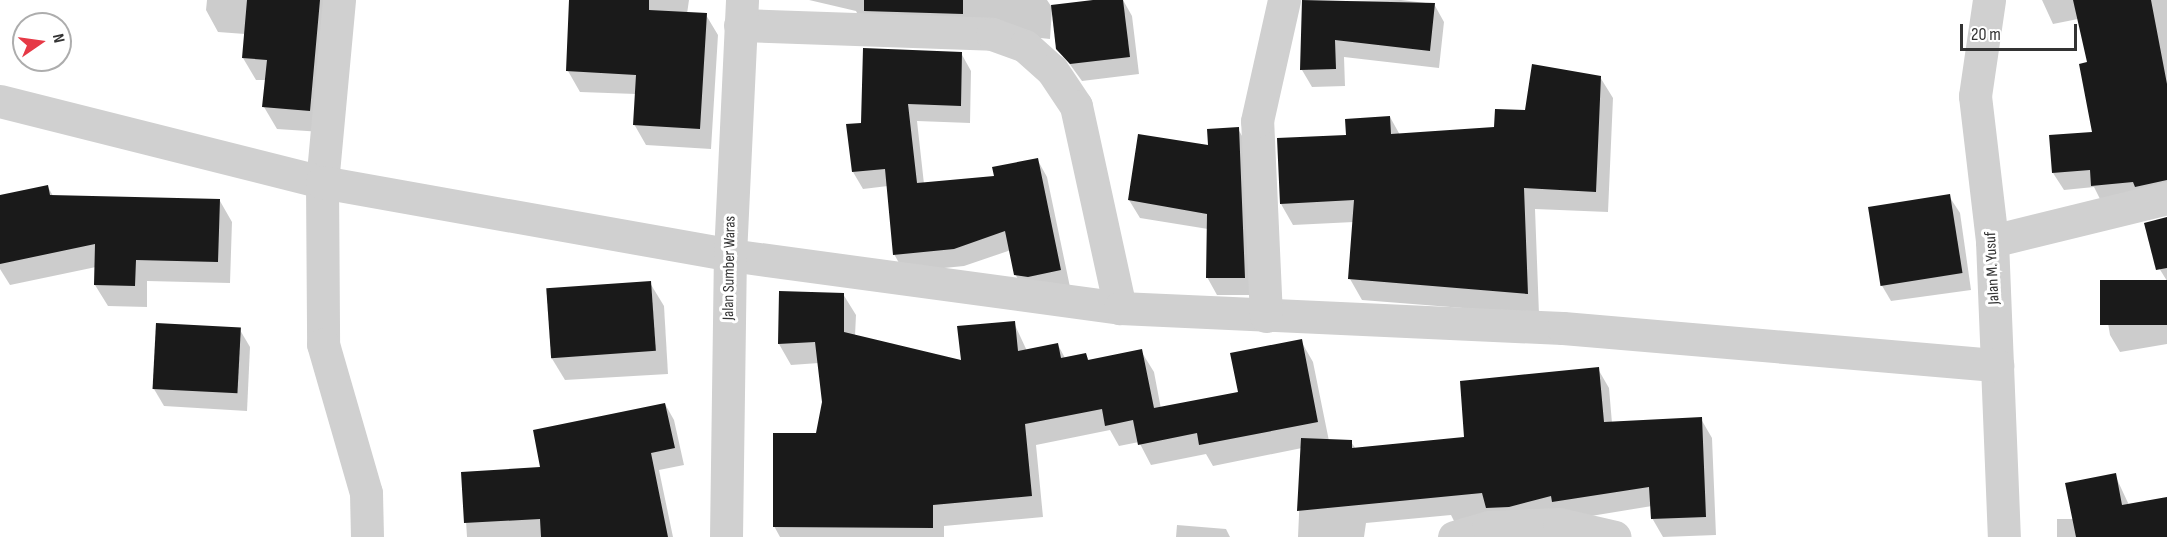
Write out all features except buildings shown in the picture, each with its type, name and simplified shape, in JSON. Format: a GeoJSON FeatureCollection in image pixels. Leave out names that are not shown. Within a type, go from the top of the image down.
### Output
{"type":"FeatureCollection","features":[{"type":"Feature","properties":{"kind":"street"},"geometry":{"type":"LineString","coordinates":[[339,0],[322,182],[322,344],[366,493],[367,537]]}},
{"type":"Feature","properties":{"kind":"street"},"geometry":{"type":"LineString","coordinates":[[1266,316],[1257,121],[1284,0]]}},
{"type":"Feature","properties":{"kind":"street","name":"Jalan M. Yusuf"},"geometry":{"type":"LineString","coordinates":[[1989,0],[1975,96],[1992,241],[2004,537]]}},
{"type":"Feature","properties":{"kind":"street"},"geometry":{"type":"LineString","coordinates":[[741,13],[992,34],[1025,46],[1052,70],[1076,106],[1120,308]]}},
{"type":"Feature","properties":{"kind":"street","name":"Jalan Sumber Waras"},"geometry":{"type":"LineString","coordinates":[[726,537],[730,255],[741,13]]}},
{"type":"Feature","properties":{"kind":"street"},"geometry":{"type":"LineString","coordinates":[[0,101],[322,182],[730,255],[1120,308],[1563,327],[1996,365]]}},
{"type":"Feature","properties":{"kind":"street"},"geometry":{"type":"LineString","coordinates":[[1992,241],[2167,198]]}},
{"type":"Feature","properties":{"kind":"street"},"geometry":{"type":"LineString","coordinates":[[1454,537],[1488,527],[1559,524],[1615,537]]}}]}
